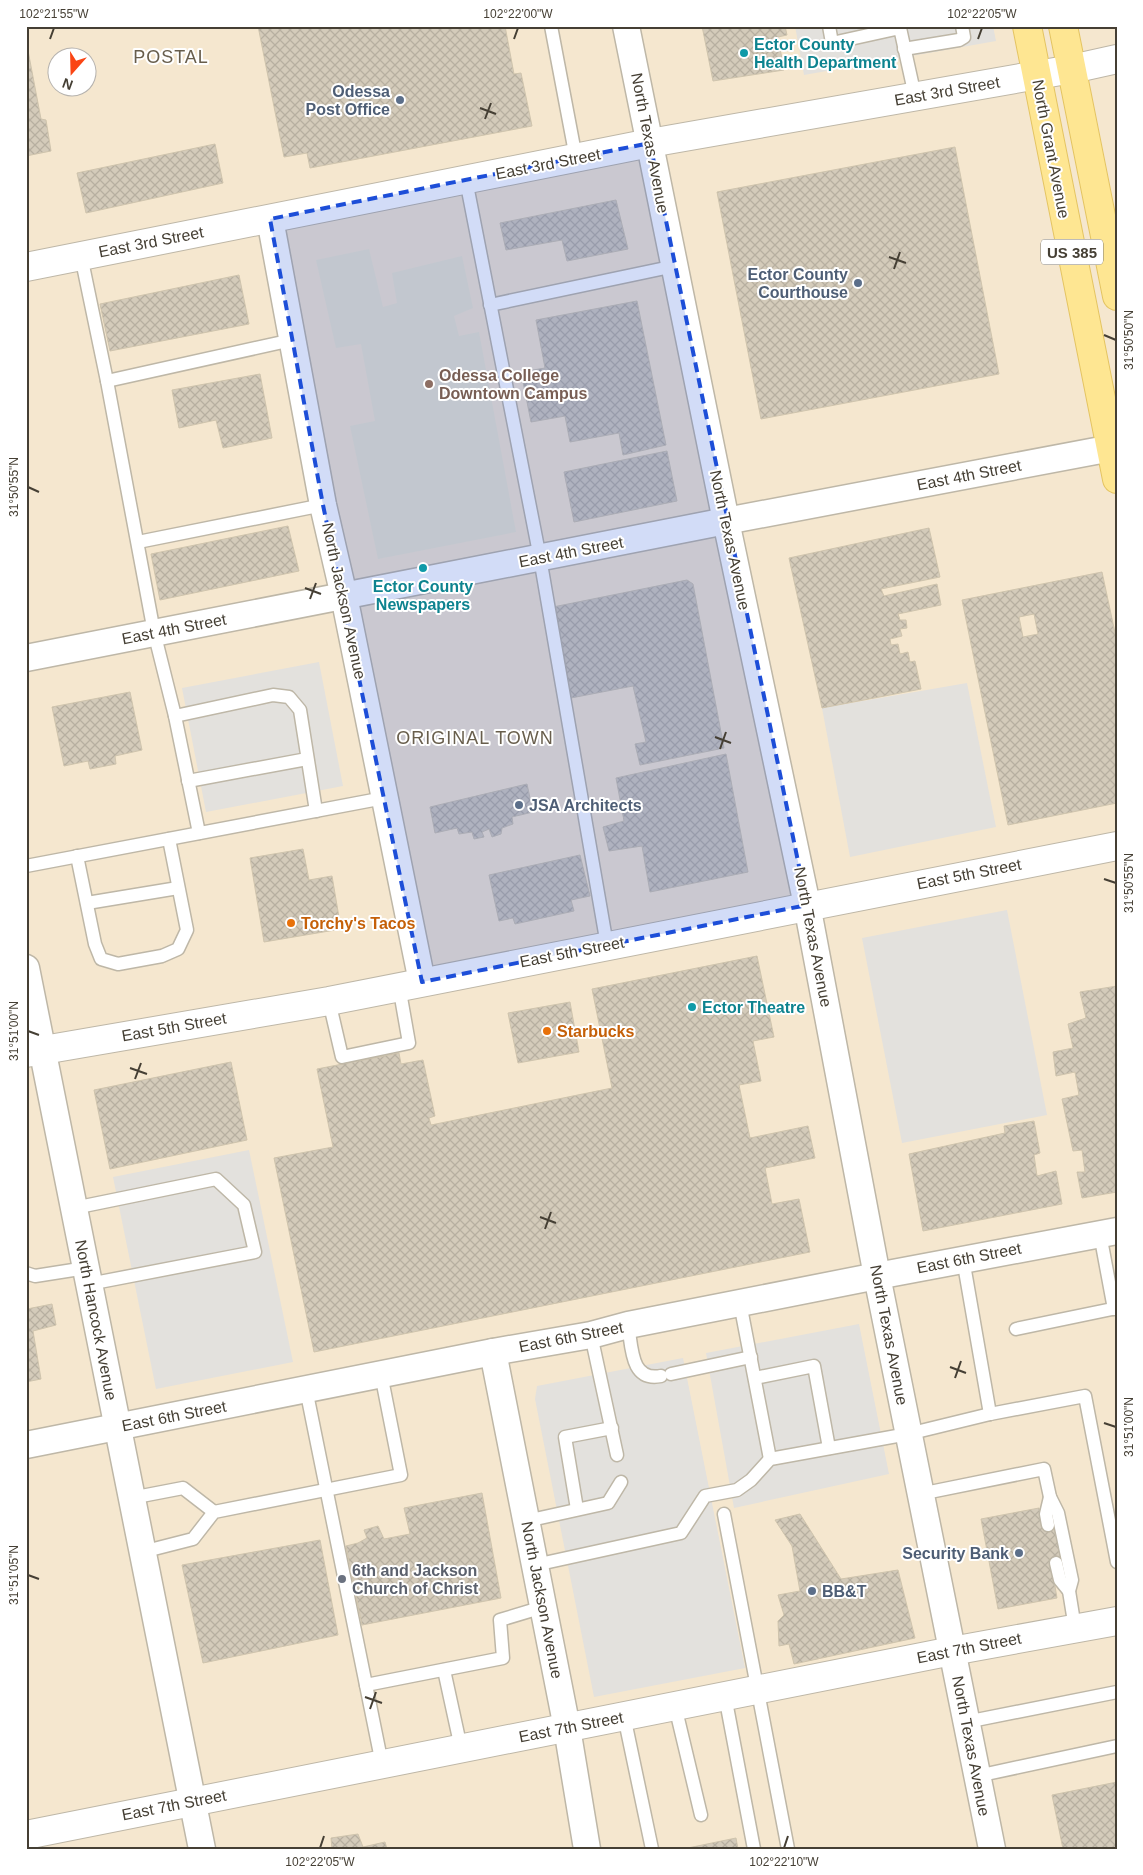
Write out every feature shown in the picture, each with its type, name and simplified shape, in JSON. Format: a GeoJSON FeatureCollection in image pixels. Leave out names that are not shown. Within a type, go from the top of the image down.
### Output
{"type":"FeatureCollection","features":[{"type":"Feature","properties":{"kind":"main road","name":"North Grant Avenue"},"geometry":{"type":"LineString","coordinates":[[1027,26],[1114,447],[1117,479]]}},
{"type":"Feature","properties":{"kind":"main road","name":"US 385"},"geometry":{"type":"LineString","coordinates":[[1064,26],[1117,296]]}},
{"type":"Feature","properties":{"kind":"street","name":"North Texas Avenue"},"geometry":{"type":"LineString","coordinates":[[626,26],[726,521],[808,905],[877,1276],[992,1849]]}},
{"type":"Feature","properties":{"kind":"street","name":"East 3rd Street"},"geometry":{"type":"LineString","coordinates":[[26,267],[650,143],[1117,59]]}},
{"type":"Feature","properties":{"kind":"street","name":"North Jackson Avenue"},"geometry":{"type":"LineString","coordinates":[[270,218],[323,504],[344,596],[384,798],[411,984]]}},
{"type":"Feature","properties":{"kind":"street","name":"East 4th Street"},"geometry":{"type":"LineString","coordinates":[[26,658],[1114,447]]}},
{"type":"Feature","properties":{"kind":"street","name":"East 5th Street"},"geometry":{"type":"LineString","coordinates":[[35,1051],[329,1001],[808,905],[1117,846]]}},
{"type":"Feature","properties":{"kind":"street","name":"North Hancock Avenue"},"geometry":{"type":"LineString","coordinates":[[26,968],[35,1051],[74,1208],[202,1849]]}},
{"type":"Feature","properties":{"kind":"street","name":"East 6th Street"},"geometry":{"type":"LineString","coordinates":[[26,1445],[1108,1232]]}},
{"type":"Feature","properties":{"kind":"street","name":"North Jackson Avenue"},"geometry":{"type":"LineString","coordinates":[[493,1352],[567,1728],[587,1849]]}},
{"type":"Feature","properties":{"kind":"street","name":"East 7th Street"},"geometry":{"type":"LineString","coordinates":[[26,1835],[952,1651],[1117,1621]]}},
{"type":"Feature","properties":{"kind":"lane"},"geometry":{"type":"LineString","coordinates":[[551,26],[576,158]]}},
{"type":"Feature","properties":{"kind":"lane"},"geometry":{"type":"LineString","coordinates":[[829,26],[832,43],[900,28],[915,96]]}},
{"type":"Feature","properties":{"kind":"lane"},"geometry":{"type":"LineString","coordinates":[[904,49],[959,40],[964,37],[962,26]]}},
{"type":"Feature","properties":{"kind":"lane"},"geometry":{"type":"LineString","coordinates":[[466,180],[540,558],[607,945]]}},
{"type":"Feature","properties":{"kind":"lane"},"geometry":{"type":"LineString","coordinates":[[81,256],[107,381],[154,632],[175,716],[199,833]]}},
{"type":"Feature","properties":{"kind":"lane"},"geometry":{"type":"LineString","coordinates":[[490,305],[675,266]]}},
{"type":"Feature","properties":{"kind":"lane"},"geometry":{"type":"LineString","coordinates":[[107,381],[292,340]]}},
{"type":"Feature","properties":{"kind":"lane"},"geometry":{"type":"LineString","coordinates":[[138,542],[323,504]]}},
{"type":"Feature","properties":{"kind":"lane"},"geometry":{"type":"LineString","coordinates":[[175,716],[273,695],[289,697],[300,710],[316,811]]}},
{"type":"Feature","properties":{"kind":"lane"},"geometry":{"type":"LineString","coordinates":[[188,781],[307,759]]}},
{"type":"Feature","properties":{"kind":"lane"},"geometry":{"type":"LineString","coordinates":[[26,866],[384,798]]}},
{"type":"Feature","properties":{"kind":"lane"},"geometry":{"type":"LineString","coordinates":[[77,856],[95,944],[101,959],[118,964],[162,956],[178,949],[187,930],[169,839]]}},
{"type":"Feature","properties":{"kind":"lane"},"geometry":{"type":"LineString","coordinates":[[87,903],[178,888]]}},
{"type":"Feature","properties":{"kind":"lane"},"geometry":{"type":"LineString","coordinates":[[329,1001],[342,1056],[371,1051],[409,1043],[411,984]]}},
{"type":"Feature","properties":{"kind":"lane"},"geometry":{"type":"LineString","coordinates":[[26,1273],[35,1276],[87,1276],[255,1252],[244,1205],[216,1179],[74,1208]]}},
{"type":"Feature","properties":{"kind":"lane"},"geometry":{"type":"LineString","coordinates":[[1016,1329],[1115,1309],[1108,1232]]}},
{"type":"Feature","properties":{"kind":"lane"},"geometry":{"type":"LineString","coordinates":[[963,1260],[990,1414]]}},
{"type":"Feature","properties":{"kind":"lane"},"geometry":{"type":"LineString","coordinates":[[740,1303],[770,1459]]}},
{"type":"Feature","properties":{"kind":"lane"},"geometry":{"type":"LineString","coordinates":[[628,1325],[634,1364],[640,1372],[656,1377],[751,1357]]}},
{"type":"Feature","properties":{"kind":"lane"},"geometry":{"type":"LineString","coordinates":[[591,1335],[617,1455]]}},
{"type":"Feature","properties":{"kind":"lane"},"geometry":{"type":"LineString","coordinates":[[754,1378],[814,1366],[829,1448]]}},
{"type":"Feature","properties":{"kind":"lane"},"geometry":{"type":"LineString","coordinates":[[142,1552],[193,1539],[214,1512],[401,1475],[381,1374]]}},
{"type":"Feature","properties":{"kind":"lane"},"geometry":{"type":"LineString","coordinates":[[306,1389],[382,1764]]}},
{"type":"Feature","properties":{"kind":"lane"},"geometry":{"type":"LineString","coordinates":[[534,1565],[681,1533],[705,1496],[737,1490],[751,1480],[770,1459],[908,1434],[990,1414],[1086,1396],[1117,1562]]}},
{"type":"Feature","properties":{"kind":"lane"},"geometry":{"type":"LineString","coordinates":[[577,1509],[565,1437],[612,1428]]}},
{"type":"Feature","properties":{"kind":"lane"},"geometry":{"type":"LineString","coordinates":[[920,1494],[1044,1469],[1050,1496],[1058,1512],[1072,1580],[1069,1592],[1075,1628]]}},
{"type":"Feature","properties":{"kind":"lane"},"geometry":{"type":"LineString","coordinates":[[526,1521],[608,1503],[621,1482]]}},
{"type":"Feature","properties":{"kind":"lane"},"geometry":{"type":"LineString","coordinates":[[131,1498],[183,1488],[214,1512]]}},
{"type":"Feature","properties":{"kind":"lane"},"geometry":{"type":"LineString","coordinates":[[1048,1525],[1046,1514],[1050,1496]]}},
{"type":"Feature","properties":{"kind":"lane"},"geometry":{"type":"LineString","coordinates":[[724,1514],[788,1849]]}},
{"type":"Feature","properties":{"kind":"lane"},"geometry":{"type":"LineString","coordinates":[[1056,1563],[1060,1580],[1069,1592]]}},
{"type":"Feature","properties":{"kind":"lane"},"geometry":{"type":"LineString","coordinates":[[366,1685],[503,1658],[500,1620],[543,1608]]}},
{"type":"Feature","properties":{"kind":"lane"},"geometry":{"type":"LineString","coordinates":[[444,1670],[461,1748]]}},
{"type":"Feature","properties":{"kind":"lane"},"geometry":{"type":"LineString","coordinates":[[966,1722],[1117,1692]]}},
{"type":"Feature","properties":{"kind":"lane"},"geometry":{"type":"LineString","coordinates":[[725,1696],[754,1849]]}},
{"type":"Feature","properties":{"kind":"lane"},"geometry":{"type":"LineString","coordinates":[[675,1706],[701,1814]]}},
{"type":"Feature","properties":{"kind":"lane"},"geometry":{"type":"LineString","coordinates":[[624,1716],[652,1849]]}},
{"type":"Feature","properties":{"kind":"lane"},"geometry":{"type":"LineString","coordinates":[[977,1776],[1117,1746]]}},
{"type":"Feature","properties":{"kind":"highlighted area"},"geometry":{"type":"Polygon","coordinates":[[[650,143],[807,905],[422,982],[323,505],[270,219],[650,143]]]}},
{"type":"Feature","properties":{"kind":"shaded area"},"geometry":{"type":"Polygon","coordinates":[[[26,26],[1117,26],[1117,1849],[26,1849],[26,26]]]}},
{"type":"Feature","properties":{"kind":"shaded area"},"geometry":{"type":"Polygon","coordinates":[[[795,26],[993,26],[996,41],[804,75],[795,26]]]}},
{"type":"Feature","properties":{"kind":"shaded area","name":"Odessa College Downtown Campus"},"geometry":{"type":"Polygon","coordinates":[[[369,249],[383,307],[397,303],[392,273],[462,256],[473,308],[454,316],[459,336],[479,332],[516,532],[378,559],[350,426],[375,421],[361,344],[336,348],[316,260],[369,249]]]}},
{"type":"Feature","properties":{"kind":"shaded area"},"geometry":{"type":"Polygon","coordinates":[[[319,662],[343,786],[206,812],[182,688],[319,662]]]}},
{"type":"Feature","properties":{"kind":"shaded area"},"geometry":{"type":"Polygon","coordinates":[[[967,683],[996,827],[850,857],[822,708],[967,683]]]}},
{"type":"Feature","properties":{"kind":"shaded area"},"geometry":{"type":"Polygon","coordinates":[[[1007,910],[1047,1115],[902,1143],[862,938],[1007,910]]]}},
{"type":"Feature","properties":{"kind":"shaded area"},"geometry":{"type":"Polygon","coordinates":[[[249,1150],[293,1362],[156,1389],[113,1177],[249,1150]]]}},
{"type":"Feature","properties":{"kind":"shaded area"},"geometry":{"type":"Polygon","coordinates":[[[859,1324],[889,1474],[734,1508],[706,1353],[859,1324]]]}},
{"type":"Feature","properties":{"kind":"shaded area"},"geometry":{"type":"Polygon","coordinates":[[[683,1358],[745,1668],[594,1697],[535,1399],[537,1386],[683,1358]]]}},
{"type":"Feature","properties":{"kind":"building","name":"Odessa Post Office"},"geometry":{"type":"Polygon","coordinates":[[[258,26],[505,26],[514,74],[521,73],[532,126],[310,168],[307,153],[284,157],[258,26]]]}},
{"type":"Feature","properties":{"kind":"building","name":"Ector County Health Department"},"geometry":{"type":"Polygon","coordinates":[[[702,26],[785,26],[787,35],[778,37],[784,70],[713,81],[702,26]]]}},
{"type":"Feature","properties":{"kind":"building"},"geometry":{"type":"Polygon","coordinates":[[[26,40],[41,119],[46,120],[51,151],[26,156],[26,40]]]}},
{"type":"Feature","properties":{"kind":"building"},"geometry":{"type":"Polygon","coordinates":[[[215,144],[223,183],[86,213],[77,173],[215,144]]]}},
{"type":"Feature","properties":{"kind":"building","name":"Ector County Courthouse"},"geometry":{"type":"Polygon","coordinates":[[[955,147],[999,374],[761,419],[717,192],[955,147]]]}},
{"type":"Feature","properties":{"kind":"building"},"geometry":{"type":"Polygon","coordinates":[[[616,200],[628,249],[567,261],[562,240],[506,250],[500,223],[616,200]]]}},
{"type":"Feature","properties":{"kind":"building"},"geometry":{"type":"Polygon","coordinates":[[[239,275],[249,324],[110,351],[100,304],[239,275]]]}},
{"type":"Feature","properties":{"kind":"building"},"geometry":{"type":"Polygon","coordinates":[[[637,301],[666,445],[623,455],[619,433],[570,442],[565,416],[531,422],[521,372],[545,368],[536,320],[637,301]]]}},
{"type":"Feature","properties":{"kind":"building"},"geometry":{"type":"Polygon","coordinates":[[[260,374],[272,438],[223,448],[216,420],[179,428],[172,390],[260,374]]]}},
{"type":"Feature","properties":{"kind":"building"},"geometry":{"type":"Polygon","coordinates":[[[667,451],[677,501],[574,522],[564,472],[667,451]]]}},
{"type":"Feature","properties":{"kind":"building"},"geometry":{"type":"Polygon","coordinates":[[[288,526],[299,571],[160,600],[151,554],[288,526]]]}},
{"type":"Feature","properties":{"kind":"building"},"geometry":{"type":"Polygon","coordinates":[[[929,528],[940,577],[881,589],[884,596],[937,584],[941,605],[898,614],[900,620],[906,620],[907,628],[900,629],[902,636],[890,639],[891,645],[898,644],[900,654],[908,652],[910,662],[915,661],[921,689],[822,708],[789,558],[929,528]]]}},
{"type":"Feature","properties":{"kind":"building"},"geometry":{"type":"Polygon","coordinates":[[[1102,572],[1117,642],[1117,803],[1008,825],[962,600],[1102,572]],[[1034,614],[1019,617],[1023,637],[1038,634],[1034,614]]]}},
{"type":"Feature","properties":{"kind":"building"},"geometry":{"type":"Polygon","coordinates":[[[687,580],[693,584],[724,748],[640,765],[635,744],[646,742],[633,686],[571,698],[553,607],[687,580]]]}},
{"type":"Feature","properties":{"kind":"building"},"geometry":{"type":"Polygon","coordinates":[[[130,692],[142,750],[115,756],[116,764],[90,769],[88,761],[64,766],[52,707],[130,692]]]}},
{"type":"Feature","properties":{"kind":"building"},"geometry":{"type":"Polygon","coordinates":[[[726,754],[748,872],[650,892],[642,846],[609,851],[603,827],[624,821],[616,778],[726,754]]]}},
{"type":"Feature","properties":{"kind":"building"},"geometry":{"type":"Polygon","coordinates":[[[527,784],[533,812],[512,817],[513,824],[502,828],[501,834],[492,837],[489,829],[482,832],[484,837],[474,839],[472,832],[459,834],[457,828],[435,833],[430,807],[527,784]]]}},
{"type":"Feature","properties":{"kind":"building"},"geometry":{"type":"Polygon","coordinates":[[[303,849],[309,880],[332,876],[341,929],[264,942],[250,858],[303,849]]]}},
{"type":"Feature","properties":{"kind":"building"},"geometry":{"type":"Polygon","coordinates":[[[580,855],[590,896],[571,900],[574,911],[515,924],[513,918],[499,921],[489,875],[580,855]]]}},
{"type":"Feature","properties":{"kind":"building"},"geometry":{"type":"Polygon","coordinates":[[[757,956],[774,1037],[753,1041],[761,1081],[739,1085],[750,1138],[808,1126],[815,1158],[765,1168],[772,1204],[799,1199],[810,1252],[314,1352],[274,1158],[333,1147],[317,1069],[399,1053],[401,1064],[423,1060],[435,1116],[429,1118],[431,1125],[612,1088],[592,989],[757,956]]]}},
{"type":"Feature","properties":{"kind":"building"},"geometry":{"type":"Polygon","coordinates":[[[1117,986],[1117,1192],[1082,1198],[1077,1172],[1085,1172],[1082,1150],[1073,1151],[1062,1099],[1079,1095],[1075,1072],[1056,1076],[1053,1052],[1073,1048],[1068,1024],[1086,1018],[1080,992],[1117,986]]]}},
{"type":"Feature","properties":{"kind":"building"},"geometry":{"type":"Polygon","coordinates":[[[570,1002],[579,1052],[518,1063],[508,1013],[570,1002]]]}},
{"type":"Feature","properties":{"kind":"building"},"geometry":{"type":"Polygon","coordinates":[[[231,1062],[247,1140],[110,1169],[94,1090],[231,1062]]]}},
{"type":"Feature","properties":{"kind":"building"},"geometry":{"type":"Polygon","coordinates":[[[1034,1121],[1040,1153],[1034,1155],[1037,1176],[1056,1171],[1062,1204],[923,1231],[909,1154],[1005,1133],[1004,1126],[1034,1121]]]}},
{"type":"Feature","properties":{"kind":"building"},"geometry":{"type":"Polygon","coordinates":[[[52,1304],[56,1325],[33,1331],[41,1379],[26,1382],[27,1309],[52,1304]]]}},
{"type":"Feature","properties":{"kind":"building"},"geometry":{"type":"Polygon","coordinates":[[[482,1493],[501,1598],[362,1625],[346,1546],[367,1538],[364,1530],[378,1526],[384,1539],[410,1534],[404,1508],[482,1493]]]}},
{"type":"Feature","properties":{"kind":"building"},"geometry":{"type":"Polygon","coordinates":[[[1039,1508],[1043,1526],[1054,1524],[1061,1561],[1051,1563],[1057,1598],[998,1609],[981,1519],[1039,1508]]]}},
{"type":"Feature","properties":{"kind":"building"},"geometry":{"type":"Polygon","coordinates":[[[800,1514],[841,1579],[898,1570],[915,1638],[794,1664],[789,1644],[779,1646],[778,1621],[784,1615],[778,1595],[800,1591],[792,1546],[775,1520],[800,1514]]]}},
{"type":"Feature","properties":{"kind":"building"},"geometry":{"type":"Polygon","coordinates":[[[320,1540],[338,1635],[203,1663],[182,1565],[320,1540]]]}},
{"type":"Feature","properties":{"kind":"building"},"geometry":{"type":"Polygon","coordinates":[[[1117,1782],[1117,1849],[1063,1849],[1052,1795],[1117,1782]]]}},
{"type":"Feature","properties":{"kind":"building"},"geometry":{"type":"Polygon","coordinates":[[[358,1834],[363,1847],[385,1842],[387,1849],[332,1849],[331,1838],[358,1834]]]}},
{"type":"Feature","properties":{"kind":"building"},"geometry":{"type":"Polygon","coordinates":[[[736,1838],[738,1849],[683,1849],[736,1838]]]}},
{"type":"Feature","properties":{"kind":"place","name":"Ector County Health Department"},"geometry":{"type":"Point","coordinates":[744,53]}},
{"type":"Feature","properties":{"kind":"place","name":"Odessa Post Office"},"geometry":{"type":"Point","coordinates":[400,100]}},
{"type":"Feature","properties":{"kind":"place","name":"Ector County Courthouse"},"geometry":{"type":"Point","coordinates":[858,283]}},
{"type":"Feature","properties":{"kind":"place","name":"Odessa College Downtown Campus"},"geometry":{"type":"Point","coordinates":[429,384]}},
{"type":"Feature","properties":{"kind":"place","name":"Ector County Newspapers"},"geometry":{"type":"Point","coordinates":[423,568]}},
{"type":"Feature","properties":{"kind":"place","name":"JSA Architects"},"geometry":{"type":"Point","coordinates":[519,805]}},
{"type":"Feature","properties":{"kind":"place","name":"Torchy's Tacos"},"geometry":{"type":"Point","coordinates":[291,923]}},
{"type":"Feature","properties":{"kind":"place","name":"Ector Theatre"},"geometry":{"type":"Point","coordinates":[692,1007]}},
{"type":"Feature","properties":{"kind":"place","name":"Starbucks"},"geometry":{"type":"Point","coordinates":[547,1031]}},
{"type":"Feature","properties":{"kind":"place","name":"Security Bank"},"geometry":{"type":"Point","coordinates":[1019,1553]}},
{"type":"Feature","properties":{"kind":"place","name":"6th and Jackson Church of Christ"},"geometry":{"type":"Point","coordinates":[342,1579]}},
{"type":"Feature","properties":{"kind":"place","name":"BB&T"},"geometry":{"type":"Point","coordinates":[812,1591]}},
{"type":"Feature","properties":{"kind":"district","name":"POSTAL"},"geometry":{"type":"Point","coordinates":[171,57]}},
{"type":"Feature","properties":{"kind":"district","name":"ORIGINAL TOWN"},"geometry":{"type":"Point","coordinates":[475,738]}}]}
